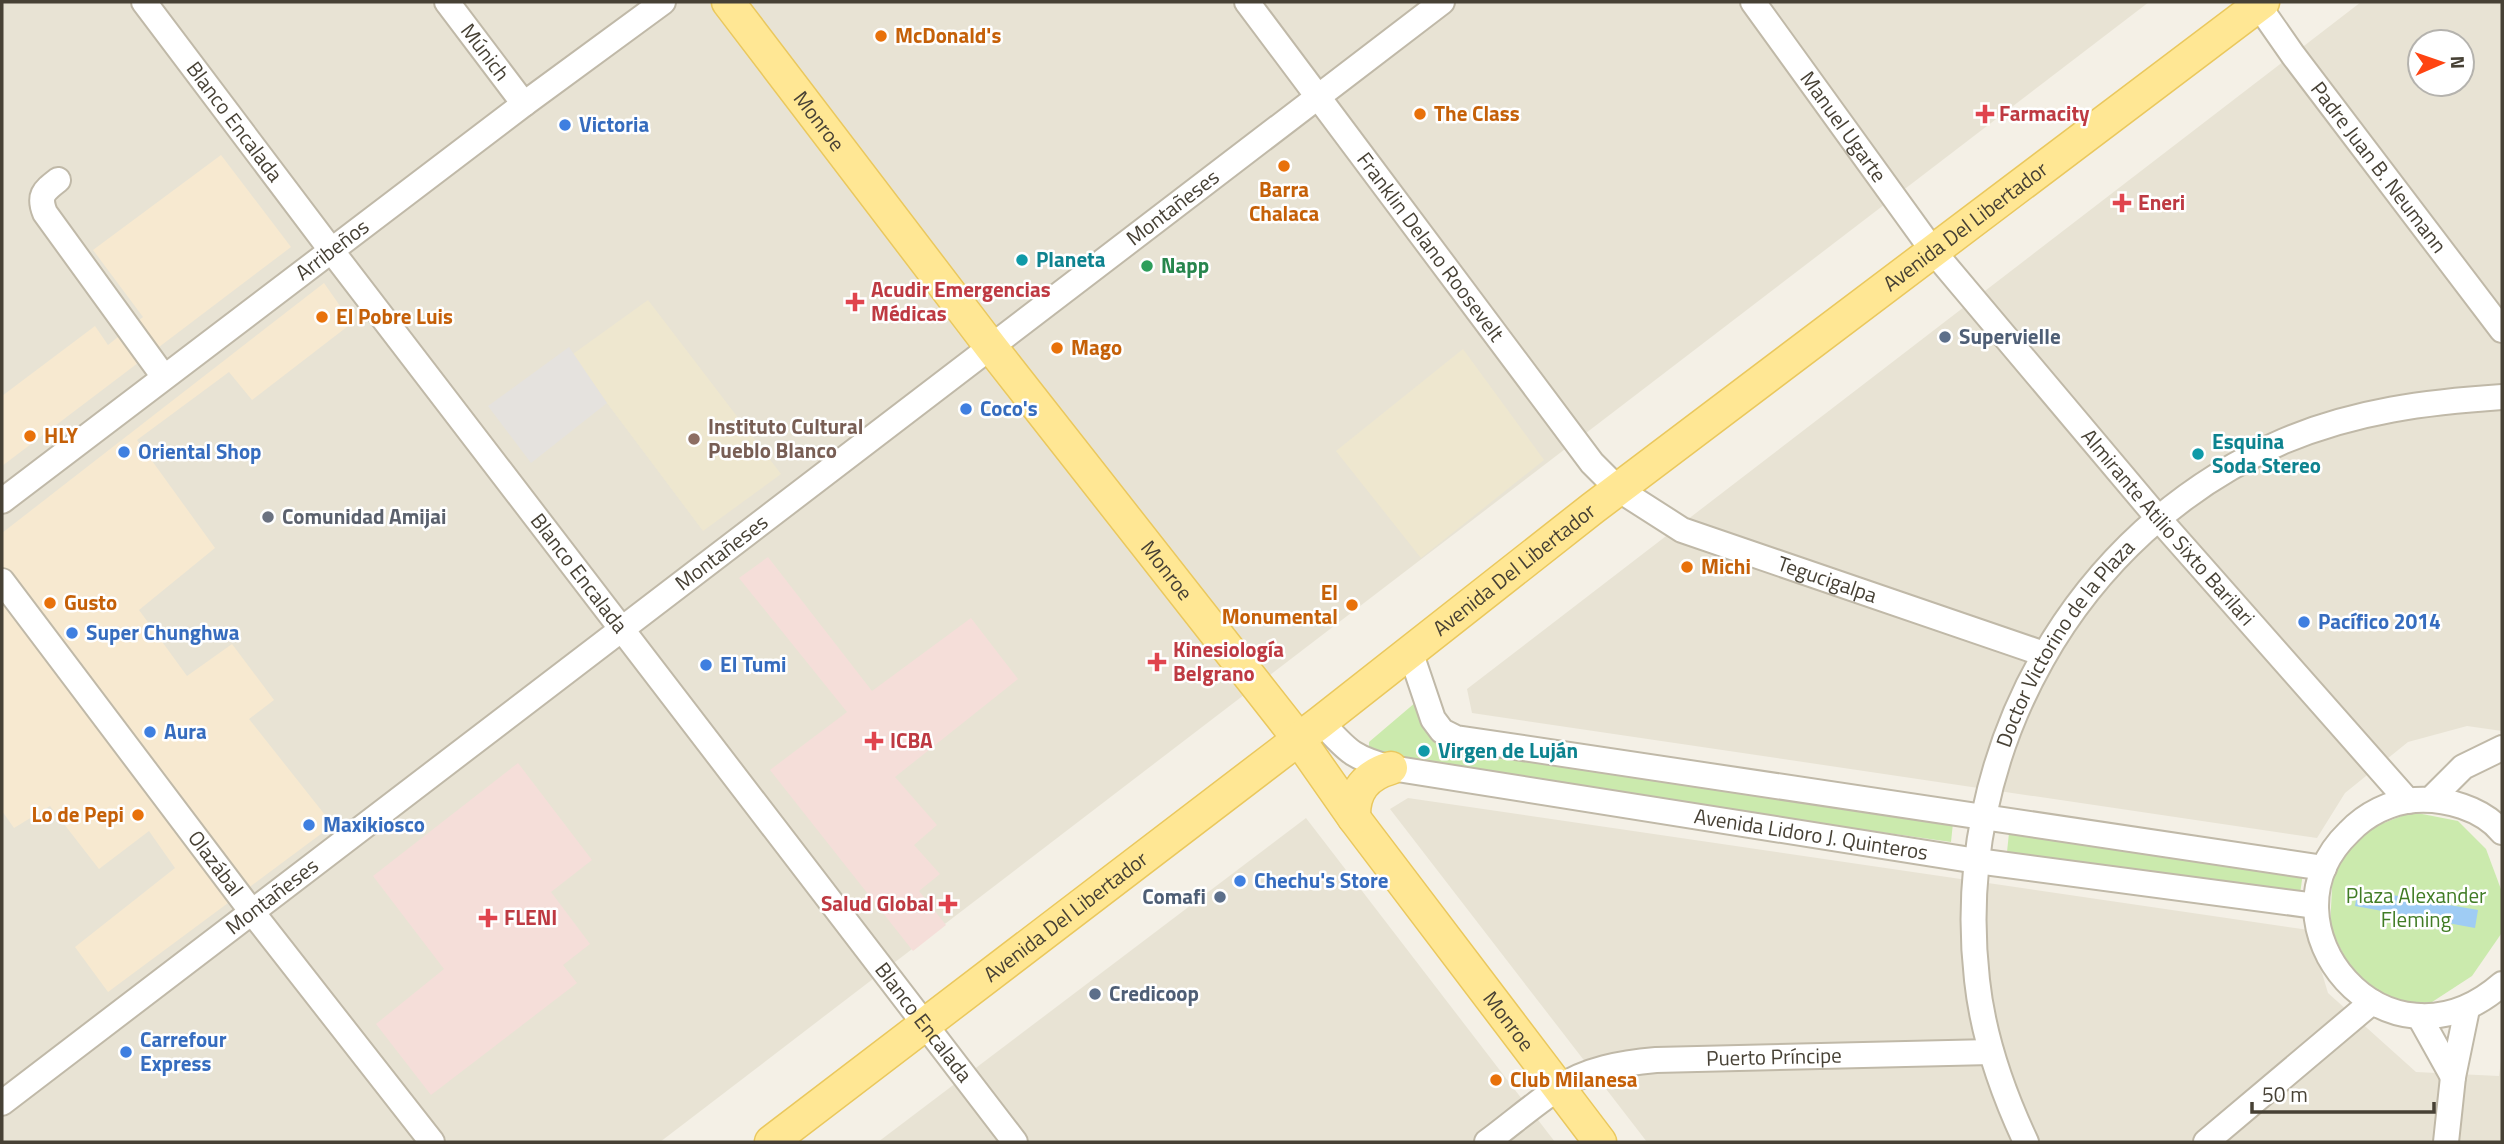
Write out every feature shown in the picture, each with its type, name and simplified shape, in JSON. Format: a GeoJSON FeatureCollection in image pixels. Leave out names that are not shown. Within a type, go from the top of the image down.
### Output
{"type":"FeatureCollection","features":[{"type":"Feature","properties":{"kind":"main road","name":"Monroe"},"geometry":{"type":"LineString","coordinates":[[728,2],[991,347],[1309,730],[1354,818],[1600,1142]]}},
{"type":"Feature","properties":{"kind":"main road","name":"Avenida Del Libertador"},"geometry":{"type":"LineString","coordinates":[[771,1142],[1309,730],[1618,489],[2259,3]]}},
{"type":"Feature","properties":{"kind":"main road"},"geometry":{"type":"LineString","coordinates":[[1354,818],[1353,805],[1364,782],[1376,772],[1391,768]]}},
{"type":"Feature","properties":{"kind":"street","name":"Blanco Encalada"},"geometry":{"type":"LineString","coordinates":[[144,2],[1015,1142]]}},
{"type":"Feature","properties":{"kind":"street","name":"Múnich"},"geometry":{"type":"LineString","coordinates":[[447,2],[524,104]]}},
{"type":"Feature","properties":{"kind":"street","name":"Arribeños"},"geometry":{"type":"LineString","coordinates":[[2,500],[524,104],[663,2]]}},
{"type":"Feature","properties":{"kind":"street","name":"Franklin Delano Roosevelt"},"geometry":{"type":"LineString","coordinates":[[1247,2],[1592,463],[1618,489]]}},
{"type":"Feature","properties":{"kind":"street","name":"Montañeses"},"geometry":{"type":"LineString","coordinates":[[2,1102],[1442,2]]}},
{"type":"Feature","properties":{"kind":"street","name":"Manuel Ugarte"},"geometry":{"type":"LineString","coordinates":[[1753,2],[1933,251]]}},
{"type":"Feature","properties":{"kind":"street","name":"Padre Juan B. Neumann"},"geometry":{"type":"LineString","coordinates":[[2259,3],[2293,55],[2502,330]]}},
{"type":"Feature","properties":{"kind":"street"},"geometry":{"type":"LineString","coordinates":[[58,180],[45,191],[41,202],[45,213],[164,377]]}},
{"type":"Feature","properties":{"kind":"street","name":"Almirante Atilio Sixto Barilari"},"geometry":{"type":"LineString","coordinates":[[1933,251],[2158,518],[2419,800]]}},
{"type":"Feature","properties":{"kind":"street","name":"Doctor Victorino de la Plaza"},"geometry":{"type":"LineString","coordinates":[[2026,1142],[2010,1107],[1991,1052],[1977,981],[1973,905],[1983,818],[1996,761],[2013,715],[2044,653],[2091,586],[2115,559],[2158,518],[2230,468],[2328,424],[2411,405],[2502,397]]}},
{"type":"Feature","properties":{"kind":"street","name":"Tegucigalpa"},"geometry":{"type":"LineString","coordinates":[[1618,489],[1682,530],[2044,653]]}},
{"type":"Feature","properties":{"kind":"street","name":"Olazábal"},"geometry":{"type":"LineString","coordinates":[[2,581],[252,912],[432,1142]]}},
{"type":"Feature","properties":{"kind":"street","name":"Avenida Lidoro J. Quinteros"},"geometry":{"type":"LineString","coordinates":[[1410,651],[1433,719],[1442,731],[1456,738],[2324,868]]}},
{"type":"Feature","properties":{"kind":"street","name":"Avenida Lidoro J. Quinteros"},"geometry":{"type":"LineString","coordinates":[[1309,730],[1361,759],[1391,768],[1978,861],[2316,906]]}},
{"type":"Feature","properties":{"kind":"street"},"geometry":{"type":"LineString","coordinates":[[2502,748],[2463,767],[2419,800],[2381,809],[2357,823],[2338,844],[2324,868],[2316,906],[2319,931],[2327,954],[2340,976],[2357,993],[2372,1002],[2401,1014],[2446,1015],[2467,1009],[2502,984]]}},
{"type":"Feature","properties":{"kind":"street"},"geometry":{"type":"LineString","coordinates":[[2419,800],[2468,809],[2501,823]]}},
{"type":"Feature","properties":{"kind":"street"},"geometry":{"type":"LineString","coordinates":[[2206,1142],[2372,1002]]}},
{"type":"Feature","properties":{"kind":"street"},"geometry":{"type":"LineString","coordinates":[[2446,1142],[2453,1077],[2467,1009]]}},
{"type":"Feature","properties":{"kind":"street"},"geometry":{"type":"LineString","coordinates":[[2419,1016],[2453,1077]]}},
{"type":"Feature","properties":{"kind":"street","name":"Puerto Príncipe"},"geometry":{"type":"LineString","coordinates":[[1487,1142],[1559,1087],[1602,1069],[1656,1060],[1991,1052]]}},
{"type":"Feature","properties":{"kind":"shaded area"},"geometry":{"type":"Polygon","coordinates":[[[2,2],[2149,2],[660,1142],[2,1142],[2,2]]]}},
{"type":"Feature","properties":{"kind":"shaded area"},"geometry":{"type":"Polygon","coordinates":[[[2361,2],[2502,2],[2502,731],[2467,726],[2408,742],[2345,793],[2317,838],[1472,713],[1467,689],[2361,2]]]}},
{"type":"Feature","properties":{"kind":"shaded area"},"geometry":{"type":"Polygon","coordinates":[[[221,155],[291,247],[2,466],[2,396],[95,326],[108,345],[143,317],[93,250],[221,155]]]}},
{"type":"Feature","properties":{"kind":"shaded area"},"geometry":{"type":"Polygon","coordinates":[[[324,283],[352,323],[252,400],[229,372],[137,440],[215,548],[139,610],[187,676],[232,644],[274,700],[249,719],[333,825],[108,992],[75,947],[175,868],[149,831],[99,869],[50,806],[14,828],[2,811],[2,533],[324,283]]]}},
{"type":"Feature","properties":{"kind":"shaded area","name":"Instituto Cultural Pueblo Blanco"},"geometry":{"type":"Polygon","coordinates":[[[648,300],[781,474],[703,531],[573,354],[648,300]]]}},
{"type":"Feature","properties":{"kind":"shaded area"},"geometry":{"type":"Polygon","coordinates":[[[569,347],[607,403],[531,463],[488,406],[569,347]]]}},
{"type":"Feature","properties":{"kind":"shaded area"},"geometry":{"type":"Polygon","coordinates":[[[1463,349],[1544,460],[1421,558],[1336,451],[1463,349]]]}},
{"type":"Feature","properties":{"kind":"shaded area","name":"ICBA"},"geometry":{"type":"Polygon","coordinates":[[[768,557],[872,691],[971,618],[1018,679],[895,777],[937,825],[914,845],[940,874],[919,891],[946,925],[913,951],[770,770],[847,712],[739,578],[768,557]]]}},
{"type":"Feature","properties":{"kind":"shaded area","name":"FLENI"},"geometry":{"type":"Polygon","coordinates":[[[518,763],[592,860],[551,892],[590,944],[563,965],[577,983],[431,1095],[376,1024],[444,969],[373,876],[518,763]]]}},
{"type":"Feature","properties":{"kind":"shaded area"},"geometry":{"type":"Polygon","coordinates":[[[1408,798],[2309,930],[2328,993],[2416,1072],[2499,1076],[2502,1054],[2502,1142],[1647,1142],[1390,809],[1408,798]]]}},
{"type":"Feature","properties":{"kind":"shaded area"},"geometry":{"type":"Polygon","coordinates":[[[1306,818],[1555,1142],[878,1142],[1306,818]]]}},
{"type":"Feature","properties":{"kind":"green space"},"geometry":{"type":"Polygon","coordinates":[[[1416,702],[1423,723],[1437,740],[1953,823],[1951,842],[1374,760],[1369,742],[1416,702]]]}},
{"type":"Feature","properties":{"kind":"green space","name":"Plaza Alexander Fleming"},"geometry":{"type":"Polygon","coordinates":[[[2412,812],[2458,821],[2486,849],[2502,892],[2501,934],[2472,976],[2429,1004],[2390,1000],[2353,974],[2330,927],[2333,869],[2363,831],[2412,812]]]}},
{"type":"Feature","properties":{"kind":"green space"},"geometry":{"type":"Polygon","coordinates":[[[2009,833],[2303,873],[2300,894],[2007,852],[2009,833]]]}},
{"type":"Feature","properties":{"kind":"water"},"geometry":{"type":"Polygon","coordinates":[[[2358,889],[2478,910],[2475,928],[2355,906],[2358,889]]]}},
{"type":"Feature","properties":{"kind":"place","name":"McDonald's"},"geometry":{"type":"Point","coordinates":[881,36]}},
{"type":"Feature","properties":{"kind":"place","name":"The Class"},"geometry":{"type":"Point","coordinates":[1420,114]}},
{"type":"Feature","properties":{"kind":"place","name":"Farmacity"},"geometry":{"type":"Point","coordinates":[1985,114]}},
{"type":"Feature","properties":{"kind":"place","name":"Victoria"},"geometry":{"type":"Point","coordinates":[565,125]}},
{"type":"Feature","properties":{"kind":"place","name":"Barra Chalaca"},"geometry":{"type":"Point","coordinates":[1284,166]}},
{"type":"Feature","properties":{"kind":"place","name":"Eneri"},"geometry":{"type":"Point","coordinates":[2122,203]}},
{"type":"Feature","properties":{"kind":"place","name":"Planeta"},"geometry":{"type":"Point","coordinates":[1022,260]}},
{"type":"Feature","properties":{"kind":"place","name":"Napp"},"geometry":{"type":"Point","coordinates":[1147,266]}},
{"type":"Feature","properties":{"kind":"place","name":"Acudir Emergencias Médicas"},"geometry":{"type":"Point","coordinates":[855,302]}},
{"type":"Feature","properties":{"kind":"place","name":"El Pobre Luis"},"geometry":{"type":"Point","coordinates":[322,317]}},
{"type":"Feature","properties":{"kind":"place","name":"Supervielle"},"geometry":{"type":"Point","coordinates":[1945,337]}},
{"type":"Feature","properties":{"kind":"place","name":"Mago"},"geometry":{"type":"Point","coordinates":[1057,348]}},
{"type":"Feature","properties":{"kind":"place","name":"Coco's"},"geometry":{"type":"Point","coordinates":[966,409]}},
{"type":"Feature","properties":{"kind":"place","name":"HLY"},"geometry":{"type":"Point","coordinates":[30,436]}},
{"type":"Feature","properties":{"kind":"place","name":"Instituto Cultural Pueblo Blanco"},"geometry":{"type":"Point","coordinates":[694,439]}},
{"type":"Feature","properties":{"kind":"place","name":"Oriental Shop"},"geometry":{"type":"Point","coordinates":[124,452]}},
{"type":"Feature","properties":{"kind":"place","name":"Esquina Soda Stereo"},"geometry":{"type":"Point","coordinates":[2198,454]}},
{"type":"Feature","properties":{"kind":"place","name":"Comunidad Amijai"},"geometry":{"type":"Point","coordinates":[268,517]}},
{"type":"Feature","properties":{"kind":"place","name":"Michi"},"geometry":{"type":"Point","coordinates":[1687,567]}},
{"type":"Feature","properties":{"kind":"place","name":"Gusto"},"geometry":{"type":"Point","coordinates":[50,603]}},
{"type":"Feature","properties":{"kind":"place","name":"El Monumental"},"geometry":{"type":"Point","coordinates":[1352,605]}},
{"type":"Feature","properties":{"kind":"place","name":"Pacífico 2014"},"geometry":{"type":"Point","coordinates":[2304,622]}},
{"type":"Feature","properties":{"kind":"place","name":"Super Chunghwa"},"geometry":{"type":"Point","coordinates":[72,633]}},
{"type":"Feature","properties":{"kind":"place","name":"Kinesiología Belgrano"},"geometry":{"type":"Point","coordinates":[1157,662]}},
{"type":"Feature","properties":{"kind":"place","name":"El Tumi"},"geometry":{"type":"Point","coordinates":[706,665]}},
{"type":"Feature","properties":{"kind":"place","name":"Aura"},"geometry":{"type":"Point","coordinates":[150,732]}},
{"type":"Feature","properties":{"kind":"place","name":"ICBA"},"geometry":{"type":"Point","coordinates":[874,741]}},
{"type":"Feature","properties":{"kind":"place","name":"Virgen de Luján"},"geometry":{"type":"Point","coordinates":[1424,751]}},
{"type":"Feature","properties":{"kind":"place","name":"Lo de Pepi"},"geometry":{"type":"Point","coordinates":[138,815]}},
{"type":"Feature","properties":{"kind":"place","name":"Maxikiosco"},"geometry":{"type":"Point","coordinates":[309,825]}},
{"type":"Feature","properties":{"kind":"place","name":"Chechu's Store"},"geometry":{"type":"Point","coordinates":[1240,881]}},
{"type":"Feature","properties":{"kind":"place","name":"Comafi"},"geometry":{"type":"Point","coordinates":[1220,897]}},
{"type":"Feature","properties":{"kind":"place","name":"Salud Global"},"geometry":{"type":"Point","coordinates":[948,904]}},
{"type":"Feature","properties":{"kind":"place","name":"FLENI"},"geometry":{"type":"Point","coordinates":[488,918]}},
{"type":"Feature","properties":{"kind":"place","name":"Credicoop"},"geometry":{"type":"Point","coordinates":[1095,994]}},
{"type":"Feature","properties":{"kind":"place","name":"Carrefour Express"},"geometry":{"type":"Point","coordinates":[126,1052]}},
{"type":"Feature","properties":{"kind":"place","name":"Club Milanesa"},"geometry":{"type":"Point","coordinates":[1496,1080]}}]}
